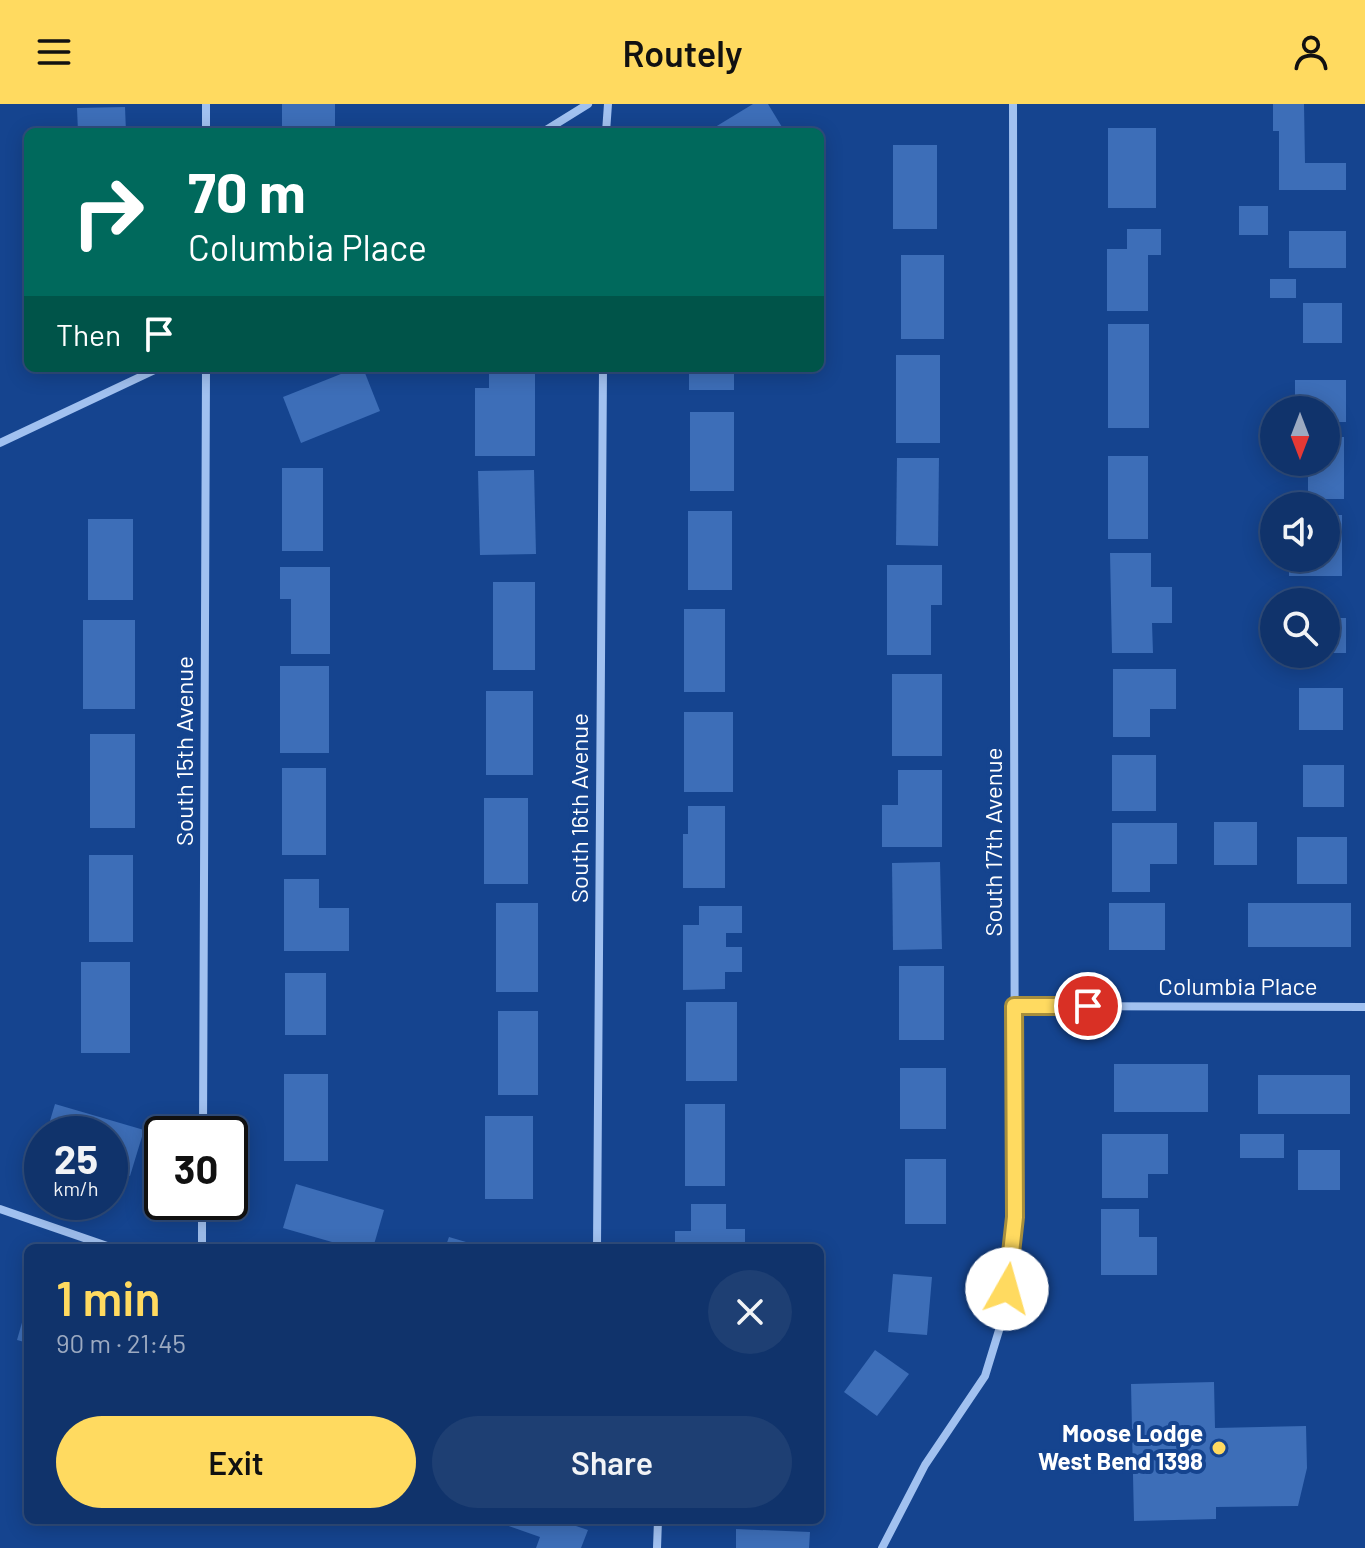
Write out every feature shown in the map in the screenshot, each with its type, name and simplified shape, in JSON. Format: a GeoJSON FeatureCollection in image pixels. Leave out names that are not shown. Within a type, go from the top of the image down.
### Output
{"type":"FeatureCollection","features":[{"type":"Feature","properties":{"kind":"street"},"geometry":{"type":"LineString","coordinates":[[206,104],[206,128]]}},
{"type":"Feature","properties":{"kind":"street"},"geometry":{"type":"LineString","coordinates":[[549,128],[588,104]]}},
{"type":"Feature","properties":{"kind":"street"},"geometry":{"type":"LineString","coordinates":[[606,128],[608,104]]}},
{"type":"Feature","properties":{"kind":"street","name":"South 17th Avenue"},"geometry":{"type":"LineString","coordinates":[[882,1548],[925,1465],[985,1376],[1004,1314],[1015,1217],[1013,104]]}},
{"type":"Feature","properties":{"kind":"street"},"geometry":{"type":"LineString","coordinates":[[0,443],[151,372]]}},
{"type":"Feature","properties":{"kind":"street","name":"South 15th Avenue"},"geometry":{"type":"LineString","coordinates":[[203,1116],[206,372]]}},
{"type":"Feature","properties":{"kind":"street","name":"South 16th Avenue"},"geometry":{"type":"LineString","coordinates":[[597,1244],[603,372]]}},
{"type":"Feature","properties":{"kind":"street","name":"Columbia Place"},"geometry":{"type":"LineString","coordinates":[[1014,1006],[1365,1007]]}},
{"type":"Feature","properties":{"kind":"street"},"geometry":{"type":"LineString","coordinates":[[0,1209],[101,1244]]}},
{"type":"Feature","properties":{"kind":"street"},"geometry":{"type":"LineString","coordinates":[[202,1220],[202,1244]]}},
{"type":"Feature","properties":{"kind":"street"},"geometry":{"type":"LineString","coordinates":[[657,1548],[658,1524]]}},
{"type":"Feature","properties":{"kind":"building"},"geometry":{"type":"Polygon","coordinates":[[[282,104],[335,104],[335,128],[282,128],[282,104]]]}},
{"type":"Feature","properties":{"kind":"building"},"geometry":{"type":"Polygon","coordinates":[[[753,104],[768,104],[783,128],[714,128],[753,104]]]}},
{"type":"Feature","properties":{"kind":"building"},"geometry":{"type":"Polygon","coordinates":[[[1273,104],[1304,104],[1305,163],[1346,163],[1346,190],[1279,190],[1279,131],[1273,131],[1273,104]]]}},
{"type":"Feature","properties":{"kind":"building"},"geometry":{"type":"Polygon","coordinates":[[[125,107],[126,128],[78,128],[77,108],[125,107]]]}},
{"type":"Feature","properties":{"kind":"building"},"geometry":{"type":"Polygon","coordinates":[[[1108,128],[1156,128],[1156,208],[1108,208],[1108,128]]]}},
{"type":"Feature","properties":{"kind":"building"},"geometry":{"type":"Polygon","coordinates":[[[893,145],[937,145],[937,229],[893,229],[893,145]]]}},
{"type":"Feature","properties":{"kind":"building"},"geometry":{"type":"Polygon","coordinates":[[[1239,206],[1268,206],[1268,235],[1239,235],[1239,206]]]}},
{"type":"Feature","properties":{"kind":"building"},"geometry":{"type":"Polygon","coordinates":[[[1127,229],[1161,229],[1161,255],[1148,255],[1148,311],[1107,311],[1107,249],[1127,249],[1127,229]]]}},
{"type":"Feature","properties":{"kind":"building"},"geometry":{"type":"Polygon","coordinates":[[[1289,231],[1346,231],[1346,268],[1289,268],[1289,231]]]}},
{"type":"Feature","properties":{"kind":"building"},"geometry":{"type":"Polygon","coordinates":[[[901,255],[944,255],[944,339],[901,339],[901,255]]]}},
{"type":"Feature","properties":{"kind":"building"},"geometry":{"type":"Polygon","coordinates":[[[1270,279],[1296,279],[1296,298],[1270,298],[1270,279]]]}},
{"type":"Feature","properties":{"kind":"building"},"geometry":{"type":"Polygon","coordinates":[[[1303,303],[1342,303],[1342,343],[1303,343],[1303,303]]]}},
{"type":"Feature","properties":{"kind":"building"},"geometry":{"type":"Polygon","coordinates":[[[1108,324],[1149,324],[1149,428],[1108,428],[1108,324]]]}},
{"type":"Feature","properties":{"kind":"building"},"geometry":{"type":"Polygon","coordinates":[[[896,355],[940,355],[940,443],[896,443],[896,355]]]}},
{"type":"Feature","properties":{"kind":"building"},"geometry":{"type":"Polygon","coordinates":[[[346,372],[365,372],[380,411],[301,443],[283,397],[346,372]]]}},
{"type":"Feature","properties":{"kind":"building"},"geometry":{"type":"Polygon","coordinates":[[[489,372],[535,372],[535,456],[475,456],[475,388],[489,388],[489,372]]]}},
{"type":"Feature","properties":{"kind":"building"},"geometry":{"type":"Polygon","coordinates":[[[689,372],[734,372],[734,390],[689,390],[689,372]]]}},
{"type":"Feature","properties":{"kind":"building"},"geometry":{"type":"Polygon","coordinates":[[[1295,380],[1346,380],[1346,422],[1340,422],[1340,396],[1295,396],[1295,380]]]}},
{"type":"Feature","properties":{"kind":"building"},"geometry":{"type":"Polygon","coordinates":[[[690,412],[734,412],[734,491],[690,491],[690,412]]]}},
{"type":"Feature","properties":{"kind":"building"},"geometry":{"type":"Polygon","coordinates":[[[1340,437],[1344,437],[1344,499],[1340,499],[1340,492],[1308,492],[1308,476],[1340,476],[1340,437]]]}},
{"type":"Feature","properties":{"kind":"building"},"geometry":{"type":"Polygon","coordinates":[[[1108,456],[1148,456],[1148,539],[1108,539],[1108,456]]]}},
{"type":"Feature","properties":{"kind":"building"},"geometry":{"type":"Polygon","coordinates":[[[897,458],[939,458],[938,546],[896,545],[897,458]]]}},
{"type":"Feature","properties":{"kind":"building"},"geometry":{"type":"Polygon","coordinates":[[[282,468],[323,468],[323,551],[282,551],[282,468]]]}},
{"type":"Feature","properties":{"kind":"building"},"geometry":{"type":"Polygon","coordinates":[[[534,470],[536,554],[480,555],[478,471],[534,470]]]}},
{"type":"Feature","properties":{"kind":"building"},"geometry":{"type":"Polygon","coordinates":[[[688,511],[732,511],[732,590],[688,590],[688,511]]]}},
{"type":"Feature","properties":{"kind":"building"},"geometry":{"type":"Polygon","coordinates":[[[1342,515],[1342,576],[1289,576],[1289,572],[1340,572],[1342,515]]]}},
{"type":"Feature","properties":{"kind":"building"},"geometry":{"type":"Polygon","coordinates":[[[88,519],[133,519],[133,600],[88,600],[88,519]]]}},
{"type":"Feature","properties":{"kind":"building"},"geometry":{"type":"Polygon","coordinates":[[[1110,553],[1151,553],[1151,587],[1172,587],[1172,623],[1152,623],[1153,653],[1112,653],[1110,553]]]}},
{"type":"Feature","properties":{"kind":"building"},"geometry":{"type":"Polygon","coordinates":[[[887,565],[942,565],[942,605],[931,605],[931,655],[887,655],[887,565]]]}},
{"type":"Feature","properties":{"kind":"building"},"geometry":{"type":"Polygon","coordinates":[[[280,567],[330,567],[330,654],[291,654],[291,599],[280,599],[280,567]]]}},
{"type":"Feature","properties":{"kind":"building"},"geometry":{"type":"Polygon","coordinates":[[[493,582],[535,582],[535,670],[493,670],[493,582]]]}},
{"type":"Feature","properties":{"kind":"building"},"geometry":{"type":"Polygon","coordinates":[[[684,609],[725,609],[725,692],[684,692],[684,609]]]}},
{"type":"Feature","properties":{"kind":"building"},"geometry":{"type":"Polygon","coordinates":[[[1340,618],[1346,618],[1346,653],[1340,653],[1340,618]]]}},
{"type":"Feature","properties":{"kind":"building"},"geometry":{"type":"Polygon","coordinates":[[[83,620],[135,620],[135,709],[83,709],[83,620]]]}},
{"type":"Feature","properties":{"kind":"building"},"geometry":{"type":"Polygon","coordinates":[[[280,666],[329,666],[329,753],[280,753],[280,666]]]}},
{"type":"Feature","properties":{"kind":"building"},"geometry":{"type":"Polygon","coordinates":[[[1113,669],[1176,669],[1176,709],[1150,709],[1150,737],[1113,737],[1113,669]]]}},
{"type":"Feature","properties":{"kind":"building"},"geometry":{"type":"Polygon","coordinates":[[[892,674],[942,674],[942,756],[892,756],[892,674]]]}},
{"type":"Feature","properties":{"kind":"building"},"geometry":{"type":"Polygon","coordinates":[[[1299,688],[1343,688],[1343,730],[1299,730],[1299,688]]]}},
{"type":"Feature","properties":{"kind":"building"},"geometry":{"type":"Polygon","coordinates":[[[486,691],[533,691],[533,775],[486,775],[486,691]]]}},
{"type":"Feature","properties":{"kind":"building"},"geometry":{"type":"Polygon","coordinates":[[[684,712],[733,712],[733,792],[684,792],[684,712]]]}},
{"type":"Feature","properties":{"kind":"building"},"geometry":{"type":"Polygon","coordinates":[[[90,734],[135,734],[135,828],[90,828],[90,734]]]}},
{"type":"Feature","properties":{"kind":"building"},"geometry":{"type":"Polygon","coordinates":[[[1112,755],[1156,755],[1156,811],[1112,811],[1112,755]]]}},
{"type":"Feature","properties":{"kind":"building"},"geometry":{"type":"Polygon","coordinates":[[[1303,765],[1344,765],[1344,807],[1303,807],[1303,765]]]}},
{"type":"Feature","properties":{"kind":"building"},"geometry":{"type":"Polygon","coordinates":[[[282,768],[326,768],[326,855],[282,855],[282,768]]]}},
{"type":"Feature","properties":{"kind":"building"},"geometry":{"type":"Polygon","coordinates":[[[898,770],[942,770],[942,847],[882,847],[882,805],[898,805],[898,770]]]}},
{"type":"Feature","properties":{"kind":"building"},"geometry":{"type":"Polygon","coordinates":[[[484,798],[528,798],[528,884],[484,884],[484,798]]]}},
{"type":"Feature","properties":{"kind":"building"},"geometry":{"type":"Polygon","coordinates":[[[688,806],[725,806],[725,888],[683,888],[683,834],[688,834],[688,806]]]}},
{"type":"Feature","properties":{"kind":"building"},"geometry":{"type":"Polygon","coordinates":[[[1214,822],[1257,822],[1257,865],[1214,865],[1214,822]]]}},
{"type":"Feature","properties":{"kind":"building"},"geometry":{"type":"Polygon","coordinates":[[[1112,823],[1177,823],[1177,864],[1150,864],[1150,892],[1112,892],[1112,823]]]}},
{"type":"Feature","properties":{"kind":"building"},"geometry":{"type":"Polygon","coordinates":[[[1297,837],[1347,837],[1347,884],[1297,884],[1297,837]]]}},
{"type":"Feature","properties":{"kind":"building"},"geometry":{"type":"Polygon","coordinates":[[[89,855],[133,855],[133,942],[89,942],[89,855]]]}},
{"type":"Feature","properties":{"kind":"building"},"geometry":{"type":"Polygon","coordinates":[[[940,862],[942,949],[893,950],[892,863],[940,862]]]}},
{"type":"Feature","properties":{"kind":"building"},"geometry":{"type":"Polygon","coordinates":[[[284,879],[319,879],[319,908],[349,908],[349,951],[284,951],[284,879]]]}},
{"type":"Feature","properties":{"kind":"building"},"geometry":{"type":"Polygon","coordinates":[[[496,903],[538,903],[538,992],[496,992],[496,903]]]}},
{"type":"Feature","properties":{"kind":"building"},"geometry":{"type":"Polygon","coordinates":[[[1109,903],[1165,903],[1165,950],[1109,950],[1109,903]]]}},
{"type":"Feature","properties":{"kind":"building"},"geometry":{"type":"Polygon","coordinates":[[[1248,903],[1351,903],[1351,947],[1248,947],[1248,903]]]}},
{"type":"Feature","properties":{"kind":"building"},"geometry":{"type":"Polygon","coordinates":[[[699,906],[742,906],[742,933],[726,933],[726,947],[742,947],[742,972],[725,972],[725,989],[683,990],[683,925],[699,925],[699,906]]]}},
{"type":"Feature","properties":{"kind":"building"},"geometry":{"type":"Polygon","coordinates":[[[81,962],[130,962],[130,1053],[81,1053],[81,962]]]}},
{"type":"Feature","properties":{"kind":"building"},"geometry":{"type":"Polygon","coordinates":[[[899,966],[944,966],[944,1040],[899,1040],[899,966]]]}},
{"type":"Feature","properties":{"kind":"building"},"geometry":{"type":"Polygon","coordinates":[[[285,973],[326,973],[326,1035],[285,1035],[285,973]]]}},
{"type":"Feature","properties":{"kind":"building"},"geometry":{"type":"Polygon","coordinates":[[[686,1002],[737,1002],[737,1081],[686,1081],[686,1002]]]}},
{"type":"Feature","properties":{"kind":"building"},"geometry":{"type":"Polygon","coordinates":[[[498,1011],[538,1011],[538,1095],[498,1095],[498,1011]]]}},
{"type":"Feature","properties":{"kind":"building"},"geometry":{"type":"Polygon","coordinates":[[[1114,1064],[1208,1064],[1208,1112],[1114,1112],[1114,1064]]]}},
{"type":"Feature","properties":{"kind":"building"},"geometry":{"type":"Polygon","coordinates":[[[900,1068],[946,1068],[946,1129],[900,1129],[900,1068]]]}},
{"type":"Feature","properties":{"kind":"building"},"geometry":{"type":"Polygon","coordinates":[[[284,1074],[328,1074],[328,1161],[284,1161],[284,1074]]]}},
{"type":"Feature","properties":{"kind":"building"},"geometry":{"type":"Polygon","coordinates":[[[1258,1075],[1350,1075],[1350,1114],[1258,1114],[1258,1075]]]}},
{"type":"Feature","properties":{"kind":"building"},"geometry":{"type":"Polygon","coordinates":[[[55,1104],[96,1116],[51,1116],[55,1104]]]}},
{"type":"Feature","properties":{"kind":"building"},"geometry":{"type":"Polygon","coordinates":[[[685,1104],[725,1104],[725,1186],[685,1186],[685,1104]]]}},
{"type":"Feature","properties":{"kind":"building"},"geometry":{"type":"Polygon","coordinates":[[[485,1116],[533,1116],[533,1199],[485,1199],[485,1116]]]}},
{"type":"Feature","properties":{"kind":"building"},"geometry":{"type":"Polygon","coordinates":[[[128,1125],[144,1130],[128,1175],[128,1125]]]}},
{"type":"Feature","properties":{"kind":"building"},"geometry":{"type":"Polygon","coordinates":[[[1102,1134],[1168,1134],[1168,1174],[1148,1174],[1148,1198],[1102,1198],[1102,1134]]]}},
{"type":"Feature","properties":{"kind":"building"},"geometry":{"type":"Polygon","coordinates":[[[1240,1134],[1284,1134],[1284,1158],[1240,1158],[1240,1134]]]}},
{"type":"Feature","properties":{"kind":"building"},"geometry":{"type":"Polygon","coordinates":[[[1298,1150],[1340,1150],[1340,1190],[1298,1190],[1298,1150]]]}},
{"type":"Feature","properties":{"kind":"building"},"geometry":{"type":"Polygon","coordinates":[[[905,1159],[946,1159],[946,1224],[905,1224],[905,1159]]]}},
{"type":"Feature","properties":{"kind":"building"},"geometry":{"type":"Polygon","coordinates":[[[296,1184],[384,1210],[374,1244],[339,1244],[283,1228],[296,1184]]]}},
{"type":"Feature","properties":{"kind":"building"},"geometry":{"type":"Polygon","coordinates":[[[691,1204],[726,1204],[726,1229],[745,1229],[745,1244],[675,1244],[675,1231],[691,1231],[691,1204]]]}},
{"type":"Feature","properties":{"kind":"building"},"geometry":{"type":"Polygon","coordinates":[[[1101,1209],[1139,1209],[1139,1237],[1157,1237],[1157,1275],[1101,1275],[1101,1209]]]}},
{"type":"Feature","properties":{"kind":"building"},"geometry":{"type":"Polygon","coordinates":[[[449,1237],[473,1244],[446,1244],[449,1237]]]}},
{"type":"Feature","properties":{"kind":"building"},"geometry":{"type":"Polygon","coordinates":[[[893,1274],[932,1277],[927,1335],[888,1332],[893,1274]]]}},
{"type":"Feature","properties":{"kind":"building"},"geometry":{"type":"Polygon","coordinates":[[[24,1316],[24,1342],[17,1340],[24,1316]]]}},
{"type":"Feature","properties":{"kind":"building"},"geometry":{"type":"Polygon","coordinates":[[[875,1350],[909,1374],[877,1416],[844,1392],[875,1350]]]}},
{"type":"Feature","properties":{"kind":"building","name":"Moose Lodge West Bend 1398"},"geometry":{"type":"Polygon","coordinates":[[[1214,1382],[1215,1428],[1306,1426],[1307,1468],[1298,1506],[1216,1507],[1216,1519],[1134,1521],[1131,1384],[1214,1382]]]}},
{"type":"Feature","properties":{"kind":"building"},"geometry":{"type":"Polygon","coordinates":[[[503,1524],[570,1524],[588,1530],[581,1548],[536,1548],[540,1537],[503,1524]]]}},
{"type":"Feature","properties":{"kind":"building"},"geometry":{"type":"Polygon","coordinates":[[[736,1529],[810,1532],[809,1548],[736,1548],[736,1529]]]}},
{"type":"Feature","properties":{"kind":"place","name":"Moose Lodge West Bend 1398"},"geometry":{"type":"Point","coordinates":[1219,1448]}},
{"type":"Feature","properties":{"kind":"route"},"geometry":{"type":"LineString","coordinates":[[1007,1289],[1015,1217],[1014,1006],[1088,1006]]}}]}
